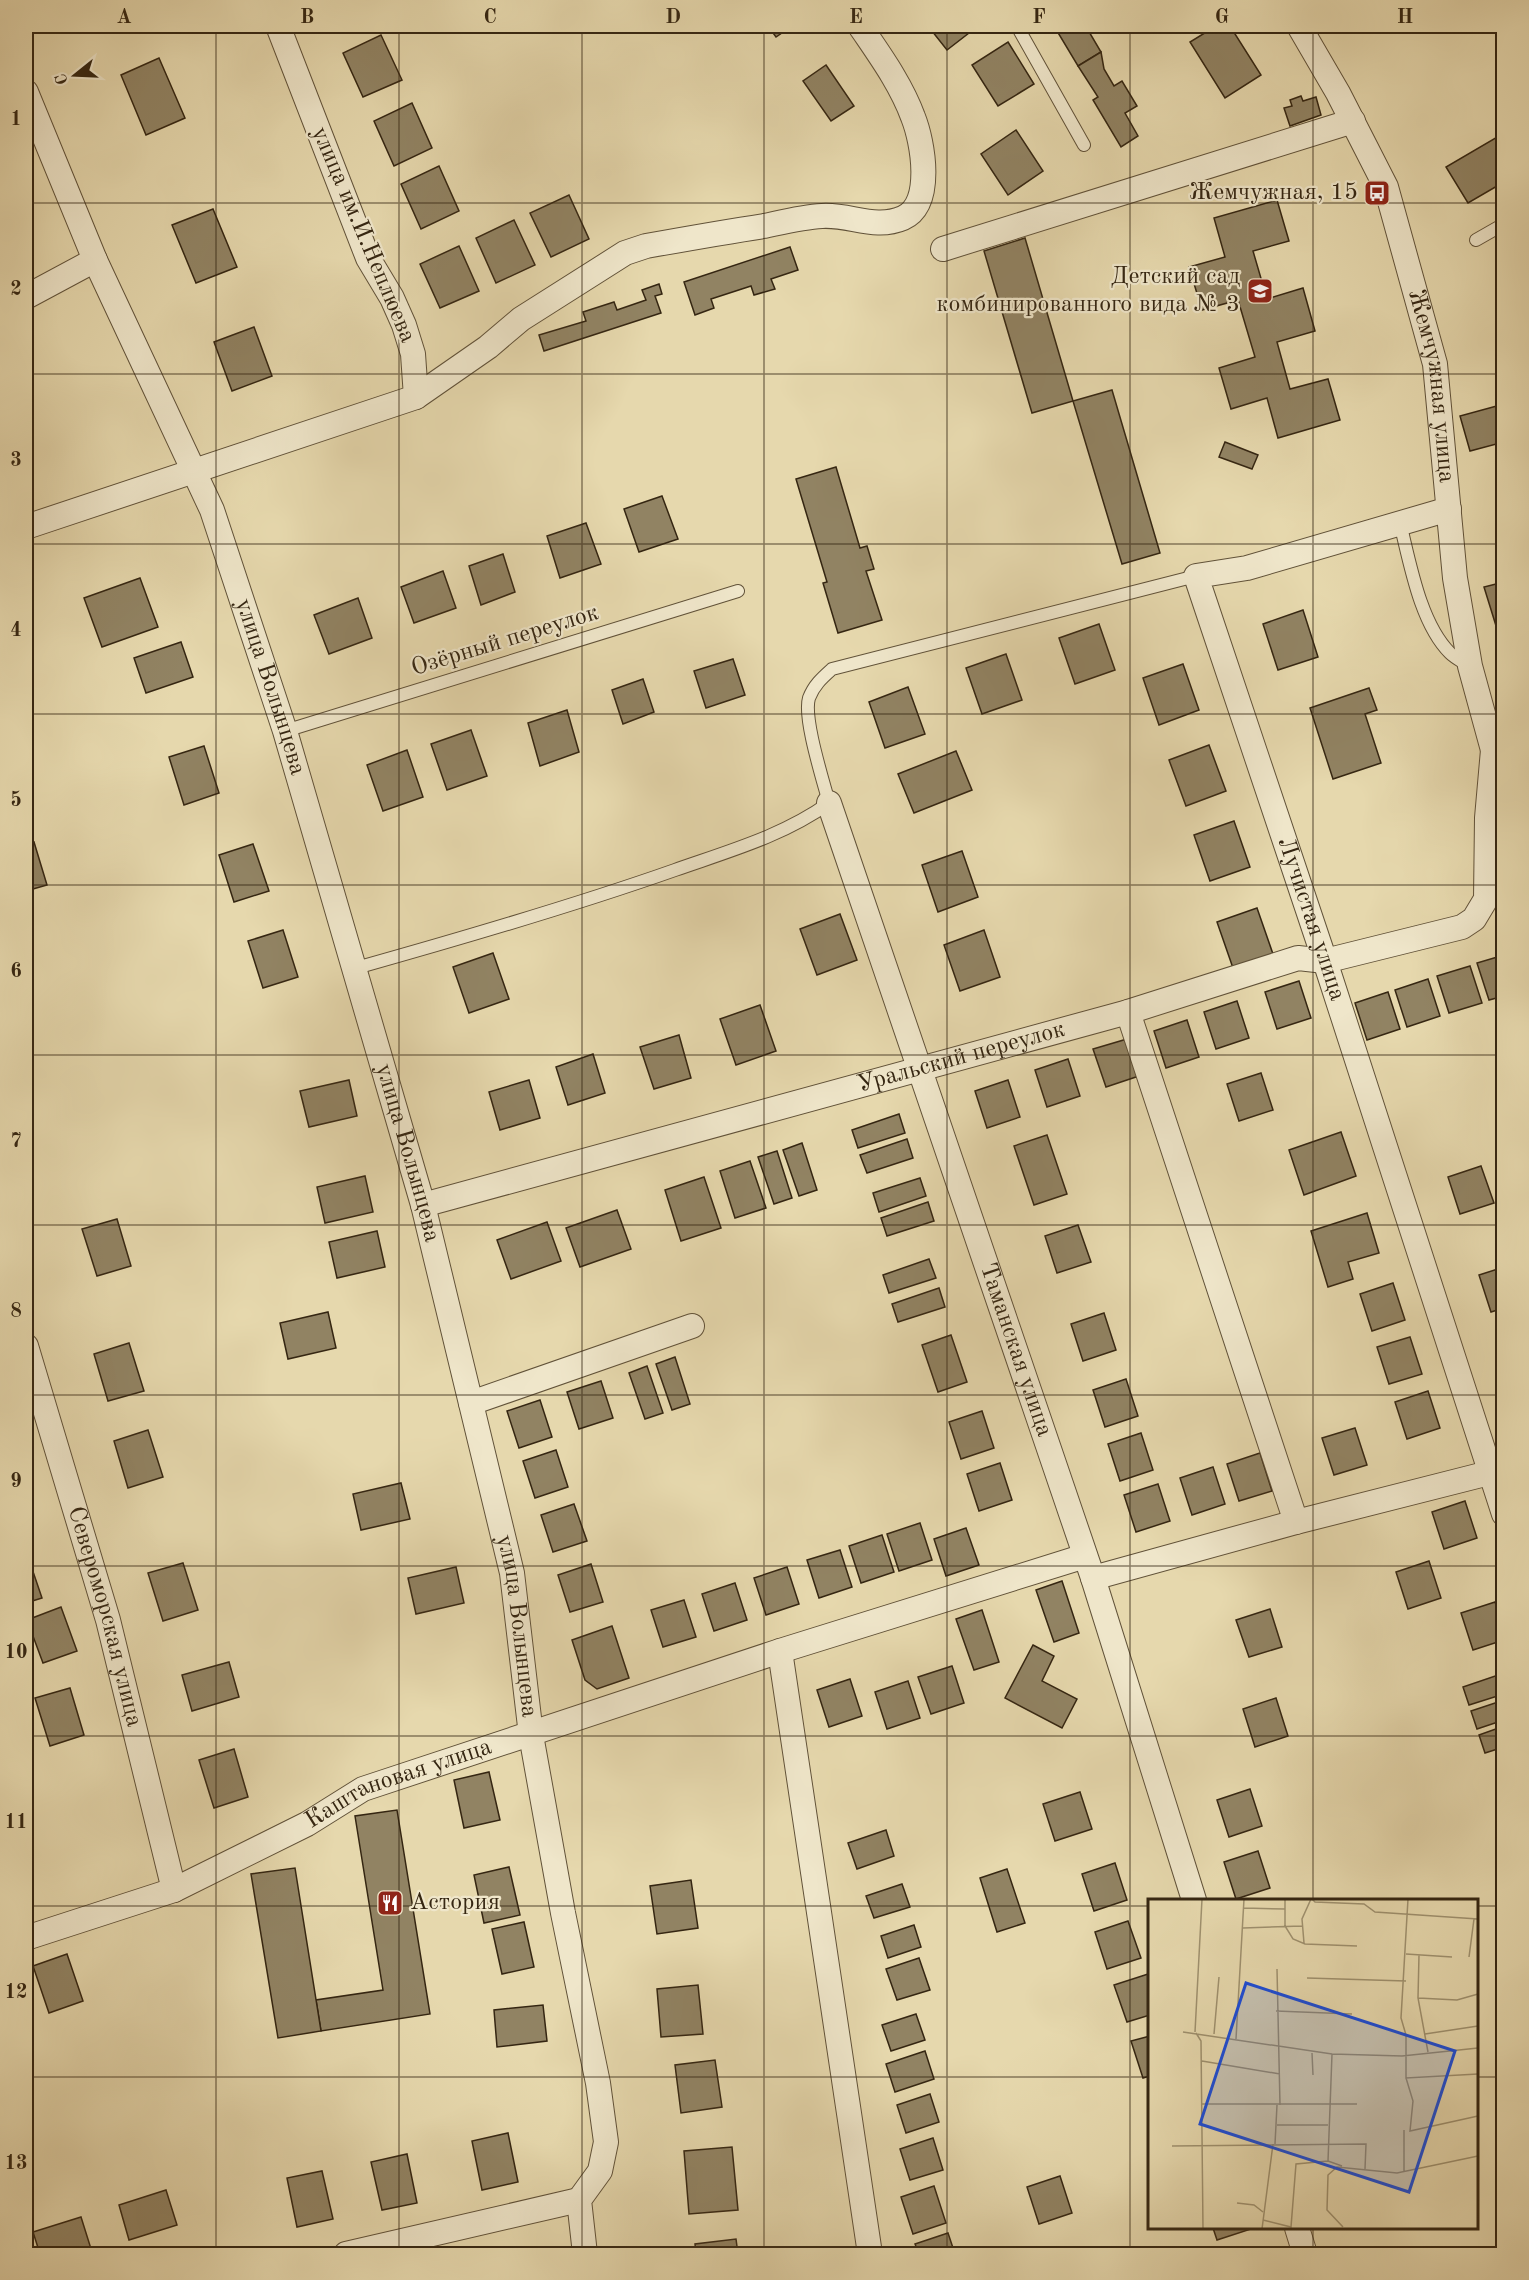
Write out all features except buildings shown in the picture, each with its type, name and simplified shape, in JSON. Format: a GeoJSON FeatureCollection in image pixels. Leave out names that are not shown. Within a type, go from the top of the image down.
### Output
{"type":"FeatureCollection","features":[{"type":"Feature","properties":{"kind":"street","name":"улица им.И.Неплюева"},"geometry":{"type":"LineString","coordinates":[[278,26],[368,258],[404,325],[413,354],[416,397]]}},
{"type":"Feature","properties":{"kind":"street"},"geometry":{"type":"LineString","coordinates":[[26,527],[416,397],[488,347],[521,319],[625,253],[646,246],[823,216],[867,223],[886,222],[904,217],[918,206],[923,185],[922,162],[913,116],[860,26]]}},
{"type":"Feature","properties":{"kind":"street","name":"Жемчужная улица"},"geometry":{"type":"LineString","coordinates":[[1299,26],[1353,121],[1386,187],[1435,364],[1455,578],[1470,666],[1498,746]]}},
{"type":"Feature","properties":{"kind":"street","name":"улица Волынцева"},"geometry":{"type":"LineString","coordinates":[[26,92],[95,260],[212,510],[285,731],[356,968],[423,1205],[512,1573],[531,1735],[563,1912],[598,2083],[606,2142],[600,2171],[579,2200]]}},
{"type":"Feature","properties":{"kind":"street"},"geometry":{"type":"LineString","coordinates":[[943,249],[1353,121]]}},
{"type":"Feature","properties":{"kind":"street"},"geometry":{"type":"LineString","coordinates":[[26,297],[95,260]]}},
{"type":"Feature","properties":{"kind":"street"},"geometry":{"type":"LineString","coordinates":[[1196,576],[1247,568],[1449,509]]}},
{"type":"Feature","properties":{"kind":"street","name":"Лучистая улица"},"geometry":{"type":"LineString","coordinates":[[1196,576],[1325,962],[1489,1473],[1502,1503]]}},
{"type":"Feature","properties":{"kind":"street"},"geometry":{"type":"LineString","coordinates":[[1495,903],[1487,818],[1498,746]]}},
{"type":"Feature","properties":{"kind":"street","name":"Таманская улица"},"geometry":{"type":"LineString","coordinates":[[829,803],[1093,1578],[1194,1899]]}},
{"type":"Feature","properties":{"kind":"street","name":"Уральский переулок"},"geometry":{"type":"LineString","coordinates":[[423,1205],[1128,1012],[1298,958],[1325,962],[1462,927],[1495,903]]}},
{"type":"Feature","properties":{"kind":"street"},"geometry":{"type":"LineString","coordinates":[[1128,1012],[1296,1521]]}},
{"type":"Feature","properties":{"kind":"street"},"geometry":{"type":"LineString","coordinates":[[471,1403],[692,1326]]}},
{"type":"Feature","properties":{"kind":"street","name":"Североморская улица"},"geometry":{"type":"LineString","coordinates":[[26,1346],[108,1620],[174,1890]]}},
{"type":"Feature","properties":{"kind":"street"},"geometry":{"type":"LineString","coordinates":[[1093,1578],[1296,1521],[1489,1473]]}},
{"type":"Feature","properties":{"kind":"street","name":"Каштановая улица"},"geometry":{"type":"LineString","coordinates":[[26,1938],[174,1890],[307,1824],[363,1789],[780,1651],[1085,1556]]}},
{"type":"Feature","properties":{"kind":"street"},"geometry":{"type":"LineString","coordinates":[[780,1651],[870,2254]]}},
{"type":"Feature","properties":{"kind":"street"},"geometry":{"type":"LineString","coordinates":[[346,2254],[579,2200],[585,2254]]}},
{"type":"Feature","properties":{"kind":"street"},"geometry":{"type":"LineString","coordinates":[[1297,2229],[1305,2254]]}},
{"type":"Feature","properties":{"kind":"lane"},"geometry":{"type":"LineString","coordinates":[[1017,26],[1084,145]]}},
{"type":"Feature","properties":{"kind":"lane"},"geometry":{"type":"LineString","coordinates":[[1476,240],[1503,224]]}},
{"type":"Feature","properties":{"kind":"lane"},"geometry":{"type":"LineString","coordinates":[[1400,523],[1416,585],[1430,622],[1450,653],[1470,666]]}},
{"type":"Feature","properties":{"kind":"lane"},"geometry":{"type":"LineString","coordinates":[[356,968],[615,892],[772,836],[803,822],[829,803],[812,734],[808,700],[817,681],[832,669],[1196,576]]}},
{"type":"Feature","properties":{"kind":"lane","name":"Озёрный переулок"},"geometry":{"type":"LineString","coordinates":[[285,731],[738,591]]}},
{"type":"Feature","properties":{"kind":"place","name":"Жемчужная, 15"},"geometry":{"type":"Point","coordinates":[1377,193]}},
{"type":"Feature","properties":{"kind":"place","name":"Детский сад комбинированного вида № 3"},"geometry":{"type":"Point","coordinates":[1260,291]}},
{"type":"Feature","properties":{"kind":"place","name":"Астория"},"geometry":{"type":"Point","coordinates":[390,1903]}}]}
